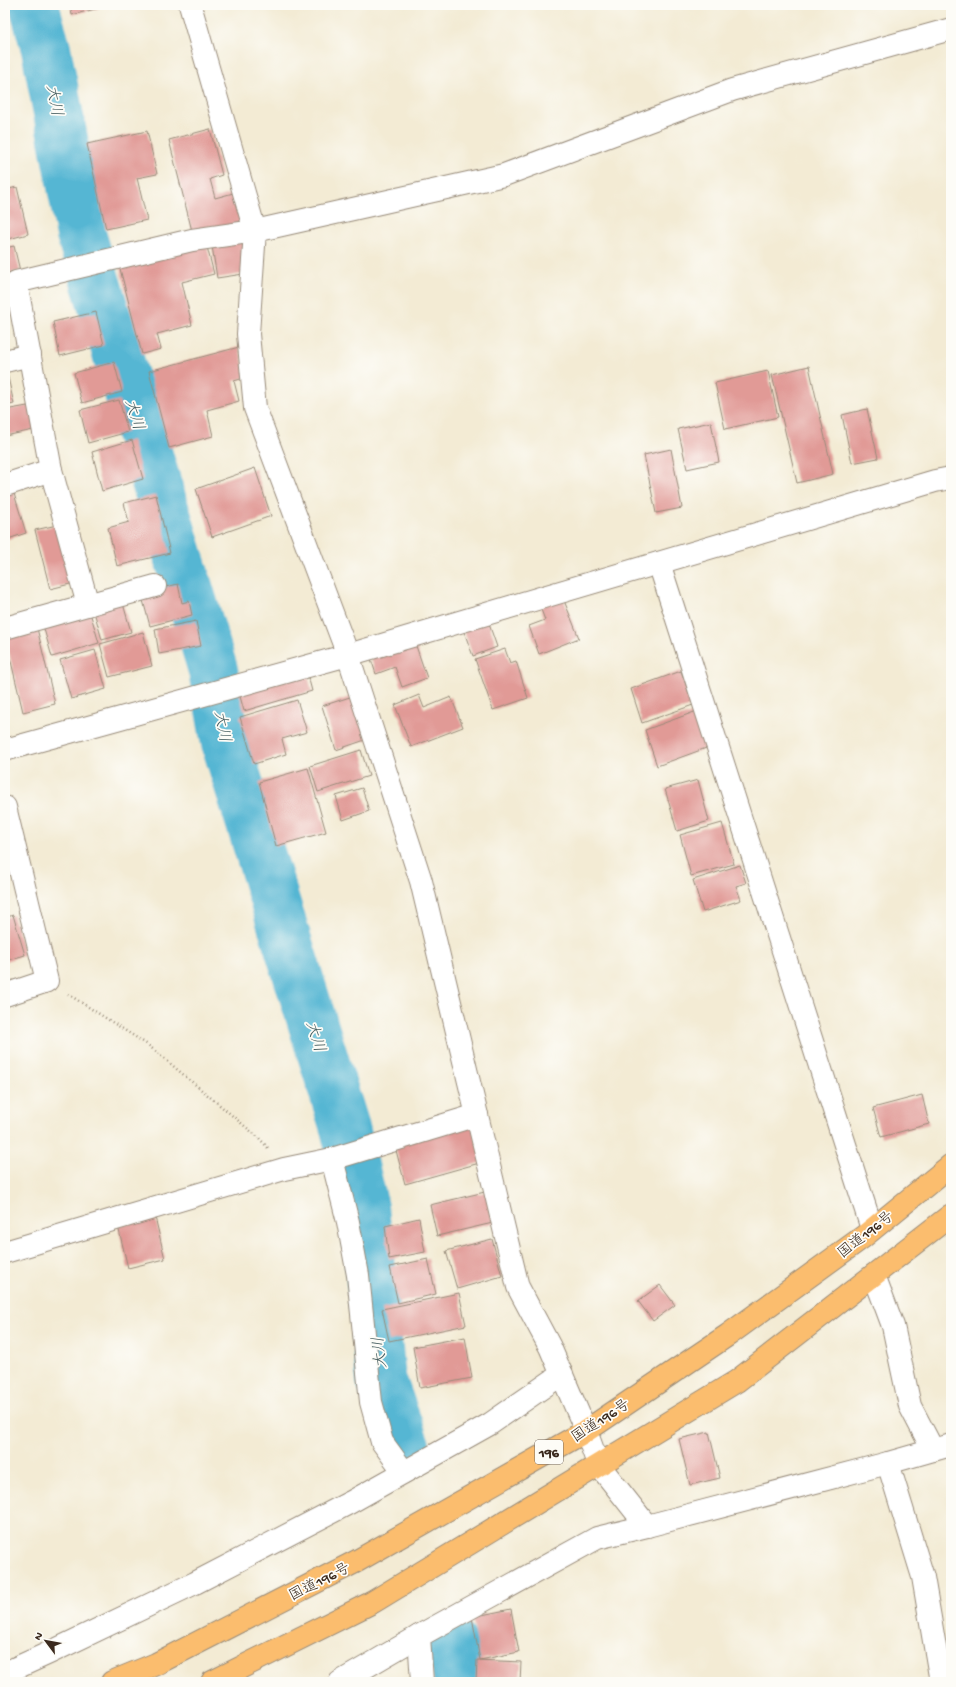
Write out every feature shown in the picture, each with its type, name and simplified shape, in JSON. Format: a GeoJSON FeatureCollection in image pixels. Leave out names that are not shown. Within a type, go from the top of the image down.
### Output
{"type":"FeatureCollection","features":[{"type":"Feature","properties":{"kind":"highway","name":"国道196号"},"geometry":{"type":"LineString","coordinates":[[112,1682],[156,1664],[357,1561],[586,1431],[728,1335],[872,1230],[951,1165]]}},
{"type":"Feature","properties":{"kind":"highway","name":"196"},"geometry":{"type":"LineString","coordinates":[[212,1682],[373,1602],[737,1381],[951,1215]]}},
{"type":"Feature","properties":{"kind":"street"},"geometry":{"type":"LineString","coordinates":[[190,5],[255,231],[248,334],[255,408],[348,655],[421,881],[518,1287],[550,1347],[586,1431],[598,1464],[647,1526]]}},
{"type":"Feature","properties":{"kind":"street"},"geometry":{"type":"LineString","coordinates":[[88,605],[51,470],[16,282],[192,240],[255,231],[504,175],[732,90],[951,29]]}},
{"type":"Feature","properties":{"kind":"street"},"geometry":{"type":"LineString","coordinates":[[5,361],[30,355]]}},
{"type":"Feature","properties":{"kind":"street"},"geometry":{"type":"LineString","coordinates":[[5,485],[51,470]]}},
{"type":"Feature","properties":{"kind":"street"},"geometry":{"type":"LineString","coordinates":[[5,750],[348,655],[935,481],[951,478]]}},
{"type":"Feature","properties":{"kind":"street"},"geometry":{"type":"LineString","coordinates":[[659,563],[872,1230]]}},
{"type":"Feature","properties":{"kind":"street"},"geometry":{"type":"LineString","coordinates":[[5,628],[155,586]]}},
{"type":"Feature","properties":{"kind":"street"},"geometry":{"type":"LineString","coordinates":[[5,807],[48,981],[5,995]]}},
{"type":"Feature","properties":{"kind":"street"},"geometry":{"type":"LineString","coordinates":[[5,1252],[284,1169],[332,1159],[477,1115]]}},
{"type":"Feature","properties":{"kind":"street"},"geometry":{"type":"LineString","coordinates":[[332,1159],[348,1222],[358,1275],[371,1402],[382,1442],[404,1472]]}},
{"type":"Feature","properties":{"kind":"street"},"geometry":{"type":"LineString","coordinates":[[340,1682],[419,1636],[597,1538],[942,1448],[910,1406],[893,1326],[874,1275]]}},
{"type":"Feature","properties":{"kind":"street"},"geometry":{"type":"LineString","coordinates":[[5,1673],[195,1583],[351,1502],[490,1424],[562,1374]]}},
{"type":"Feature","properties":{"kind":"street"},"geometry":{"type":"LineString","coordinates":[[888,1463],[923,1577],[941,1682]]}},
{"type":"Feature","properties":{"kind":"street"},"geometry":{"type":"LineString","coordinates":[[419,1636],[422,1682]]}},
{"type":"Feature","properties":{"kind":"path"},"geometry":{"type":"LineString","coordinates":[[48,981],[148,1045],[259,1138],[284,1169]]}},
{"type":"Feature","properties":{"kind":"building"},"geometry":{"type":"Polygon","coordinates":[[[70,5],[99,5],[99,8],[72,15],[70,5]]]}},
{"type":"Feature","properties":{"kind":"building"},"geometry":{"type":"Polygon","coordinates":[[[210,129],[222,175],[210,179],[215,198],[237,192],[245,224],[216,231],[214,226],[192,231],[169,140],[210,129]]]}},
{"type":"Feature","properties":{"kind":"building"},"geometry":{"type":"Polygon","coordinates":[[[147,131],[157,174],[137,178],[147,220],[106,229],[87,144],[147,131]]]}},
{"type":"Feature","properties":{"kind":"building"},"geometry":{"type":"Polygon","coordinates":[[[17,187],[28,234],[5,240],[5,190],[17,187]]]}},
{"type":"Feature","properties":{"kind":"building"},"geometry":{"type":"Polygon","coordinates":[[[245,240],[250,273],[217,278],[212,246],[245,240]]]}},
{"type":"Feature","properties":{"kind":"building"},"geometry":{"type":"Polygon","coordinates":[[[206,243],[214,274],[182,282],[192,325],[157,334],[161,349],[142,354],[119,265],[206,243]]]}},
{"type":"Feature","properties":{"kind":"building"},"geometry":{"type":"Polygon","coordinates":[[[14,246],[20,271],[5,274],[5,248],[14,246]]]}},
{"type":"Feature","properties":{"kind":"building"},"geometry":{"type":"Polygon","coordinates":[[[96,312],[104,345],[60,356],[53,322],[96,312]]]}},
{"type":"Feature","properties":{"kind":"building"},"geometry":{"type":"Polygon","coordinates":[[[239,347],[247,377],[234,381],[239,401],[207,410],[213,436],[169,448],[149,371],[239,347]]]}},
{"type":"Feature","properties":{"kind":"building"},"geometry":{"type":"Polygon","coordinates":[[[114,362],[122,392],[82,403],[74,373],[114,362]]]}},
{"type":"Feature","properties":{"kind":"building"},"geometry":{"type":"Polygon","coordinates":[[[5,364],[14,404],[5,406],[5,364]]]}},
{"type":"Feature","properties":{"kind":"building"},"geometry":{"type":"Polygon","coordinates":[[[809,366],[833,474],[797,483],[772,375],[809,366]]]}},
{"type":"Feature","properties":{"kind":"building"},"geometry":{"type":"Polygon","coordinates":[[[768,371],[778,417],[725,429],[715,383],[768,371]]]}},
{"type":"Feature","properties":{"kind":"building"},"geometry":{"type":"Polygon","coordinates":[[[119,400],[128,432],[88,443],[80,410],[119,400]]]}},
{"type":"Feature","properties":{"kind":"building"},"geometry":{"type":"Polygon","coordinates":[[[33,405],[38,429],[5,436],[5,410],[33,405]]]}},
{"type":"Feature","properties":{"kind":"building"},"geometry":{"type":"Polygon","coordinates":[[[867,409],[878,458],[852,463],[842,415],[867,409]]]}},
{"type":"Feature","properties":{"kind":"building"},"geometry":{"type":"Polygon","coordinates":[[[711,422],[719,462],[687,469],[678,429],[711,422]]]}},
{"type":"Feature","properties":{"kind":"building"},"geometry":{"type":"Polygon","coordinates":[[[132,440],[143,479],[102,491],[92,452],[132,440]]]}},
{"type":"Feature","properties":{"kind":"building"},"geometry":{"type":"Polygon","coordinates":[[[671,449],[682,508],[656,513],[644,455],[671,449]]]}},
{"type":"Feature","properties":{"kind":"building"},"geometry":{"type":"Polygon","coordinates":[[[255,468],[271,516],[212,537],[196,489],[255,468]]]}},
{"type":"Feature","properties":{"kind":"building"},"geometry":{"type":"Polygon","coordinates":[[[12,487],[26,533],[5,540],[5,489],[12,487]]]}},
{"type":"Feature","properties":{"kind":"building"},"geometry":{"type":"Polygon","coordinates":[[[156,495],[170,553],[117,566],[108,528],[129,522],[124,503],[156,495]]]}},
{"type":"Feature","properties":{"kind":"building"},"geometry":{"type":"Polygon","coordinates":[[[57,525],[78,582],[50,589],[35,530],[57,525]]]}},
{"type":"Feature","properties":{"kind":"building"},"geometry":{"type":"Polygon","coordinates":[[[178,584],[182,603],[189,601],[192,615],[150,626],[141,593],[178,584]]]}},
{"type":"Feature","properties":{"kind":"building"},"geometry":{"type":"Polygon","coordinates":[[[563,598],[579,638],[539,654],[529,626],[545,620],[540,607],[563,598]]]}},
{"type":"Feature","properties":{"kind":"building"},"geometry":{"type":"Polygon","coordinates":[[[122,600],[131,632],[102,640],[93,608],[122,600]]]}},
{"type":"Feature","properties":{"kind":"building"},"geometry":{"type":"Polygon","coordinates":[[[89,609],[99,643],[52,657],[42,622],[89,609]]]}},
{"type":"Feature","properties":{"kind":"building"},"geometry":{"type":"Polygon","coordinates":[[[196,621],[201,646],[159,654],[155,629],[196,621]]]}},
{"type":"Feature","properties":{"kind":"building"},"geometry":{"type":"Polygon","coordinates":[[[488,621],[497,647],[473,656],[463,629],[488,621]]]}},
{"type":"Feature","properties":{"kind":"building"},"geometry":{"type":"Polygon","coordinates":[[[37,628],[55,704],[23,712],[5,636],[37,628]]]}},
{"type":"Feature","properties":{"kind":"building"},"geometry":{"type":"Polygon","coordinates":[[[143,632],[152,666],[109,677],[100,644],[143,632]]]}},
{"type":"Feature","properties":{"kind":"building"},"geometry":{"type":"Polygon","coordinates":[[[414,640],[427,678],[402,687],[395,667],[376,674],[370,656],[414,640]]]}},
{"type":"Feature","properties":{"kind":"building"},"geometry":{"type":"Polygon","coordinates":[[[505,649],[510,663],[516,661],[528,698],[493,710],[475,659],[505,649]]]}},
{"type":"Feature","properties":{"kind":"building"},"geometry":{"type":"Polygon","coordinates":[[[95,650],[106,689],[71,699],[60,660],[95,650]]]}},
{"type":"Feature","properties":{"kind":"building"},"geometry":{"type":"Polygon","coordinates":[[[306,669],[312,691],[244,711],[238,689],[306,669]]]}},
{"type":"Feature","properties":{"kind":"building"},"geometry":{"type":"Polygon","coordinates":[[[681,671],[693,705],[642,723],[631,689],[681,671]]]}},
{"type":"Feature","properties":{"kind":"building"},"geometry":{"type":"Polygon","coordinates":[[[419,695],[424,708],[451,697],[463,727],[411,747],[395,705],[419,695]]]}},
{"type":"Feature","properties":{"kind":"building"},"geometry":{"type":"Polygon","coordinates":[[[353,696],[368,739],[336,750],[322,706],[353,696]]]}},
{"type":"Feature","properties":{"kind":"building"},"geometry":{"type":"Polygon","coordinates":[[[297,700],[307,732],[282,739],[286,754],[254,764],[240,717],[297,700]]]}},
{"type":"Feature","properties":{"kind":"building"},"geometry":{"type":"Polygon","coordinates":[[[697,711],[709,747],[657,766],[645,730],[697,711]]]}},
{"type":"Feature","properties":{"kind":"building"},"geometry":{"type":"Polygon","coordinates":[[[361,750],[369,776],[318,792],[310,766],[361,750]]]}},
{"type":"Feature","properties":{"kind":"building"},"geometry":{"type":"Polygon","coordinates":[[[308,768],[326,832],[276,846],[259,782],[308,768]]]}},
{"type":"Feature","properties":{"kind":"building"},"geometry":{"type":"Polygon","coordinates":[[[698,780],[709,821],[677,831],[665,789],[698,780]]]}},
{"type":"Feature","properties":{"kind":"building"},"geometry":{"type":"Polygon","coordinates":[[[362,788],[369,811],[343,820],[336,796],[362,788]]]}},
{"type":"Feature","properties":{"kind":"building"},"geometry":{"type":"Polygon","coordinates":[[[722,823],[734,864],[691,876],[680,835],[722,823]]]}},
{"type":"Feature","properties":{"kind":"building"},"geometry":{"type":"Polygon","coordinates":[[[740,865],[746,883],[736,886],[741,900],[703,912],[693,880],[740,865]]]}},
{"type":"Feature","properties":{"kind":"building"},"geometry":{"type":"Polygon","coordinates":[[[13,915],[25,955],[5,961],[5,918],[13,915]]]}},
{"type":"Feature","properties":{"kind":"building"},"geometry":{"type":"Polygon","coordinates":[[[922,1095],[929,1124],[881,1137],[873,1108],[922,1095]]]}},
{"type":"Feature","properties":{"kind":"building"},"geometry":{"type":"Polygon","coordinates":[[[471,1122],[483,1162],[405,1184],[394,1143],[471,1122]]]}},
{"type":"Feature","properties":{"kind":"building"},"geometry":{"type":"Polygon","coordinates":[[[489,1191],[497,1222],[437,1236],[430,1205],[489,1191]]]}},
{"type":"Feature","properties":{"kind":"building"},"geometry":{"type":"Polygon","coordinates":[[[155,1217],[165,1259],[128,1268],[118,1226],[155,1217]]]}},
{"type":"Feature","properties":{"kind":"building"},"geometry":{"type":"Polygon","coordinates":[[[419,1218],[425,1252],[389,1259],[385,1226],[419,1218]]]}},
{"type":"Feature","properties":{"kind":"building"},"geometry":{"type":"Polygon","coordinates":[[[492,1239],[502,1276],[457,1289],[446,1251],[492,1239]]]}},
{"type":"Feature","properties":{"kind":"building"},"geometry":{"type":"Polygon","coordinates":[[[428,1259],[436,1294],[398,1303],[390,1267],[428,1259]]]}},
{"type":"Feature","properties":{"kind":"building"},"geometry":{"type":"Polygon","coordinates":[[[660,1285],[675,1305],[653,1321],[638,1301],[660,1285]]]}},
{"type":"Feature","properties":{"kind":"building"},"geometry":{"type":"Polygon","coordinates":[[[459,1293],[466,1325],[389,1341],[382,1309],[459,1293]]]}},
{"type":"Feature","properties":{"kind":"building"},"geometry":{"type":"Polygon","coordinates":[[[465,1337],[472,1378],[420,1388],[413,1347],[465,1337]]]}},
{"type":"Feature","properties":{"kind":"building"},"geometry":{"type":"Polygon","coordinates":[[[709,1432],[720,1478],[690,1485],[679,1439],[709,1432]]]}},
{"type":"Feature","properties":{"kind":"building"},"geometry":{"type":"Polygon","coordinates":[[[511,1609],[519,1652],[480,1660],[472,1617],[511,1609]]]}},
{"type":"Feature","properties":{"kind":"building"},"geometry":{"type":"Polygon","coordinates":[[[477,1660],[521,1662],[520,1682],[476,1682],[477,1660]]]}},
{"type":"Feature","properties":{"kind":"waterway","name":"大川"},"geometry":{"type":"LineString","coordinates":[[34,5],[46,49],[81,234],[213,670],[226,743],[345,1128],[364,1208],[381,1379],[405,1446]]}},
{"type":"Feature","properties":{"kind":"waterway","name":"大川"},"geometry":{"type":"LineString","coordinates":[[452,1642],[459,1682]]}}]}
